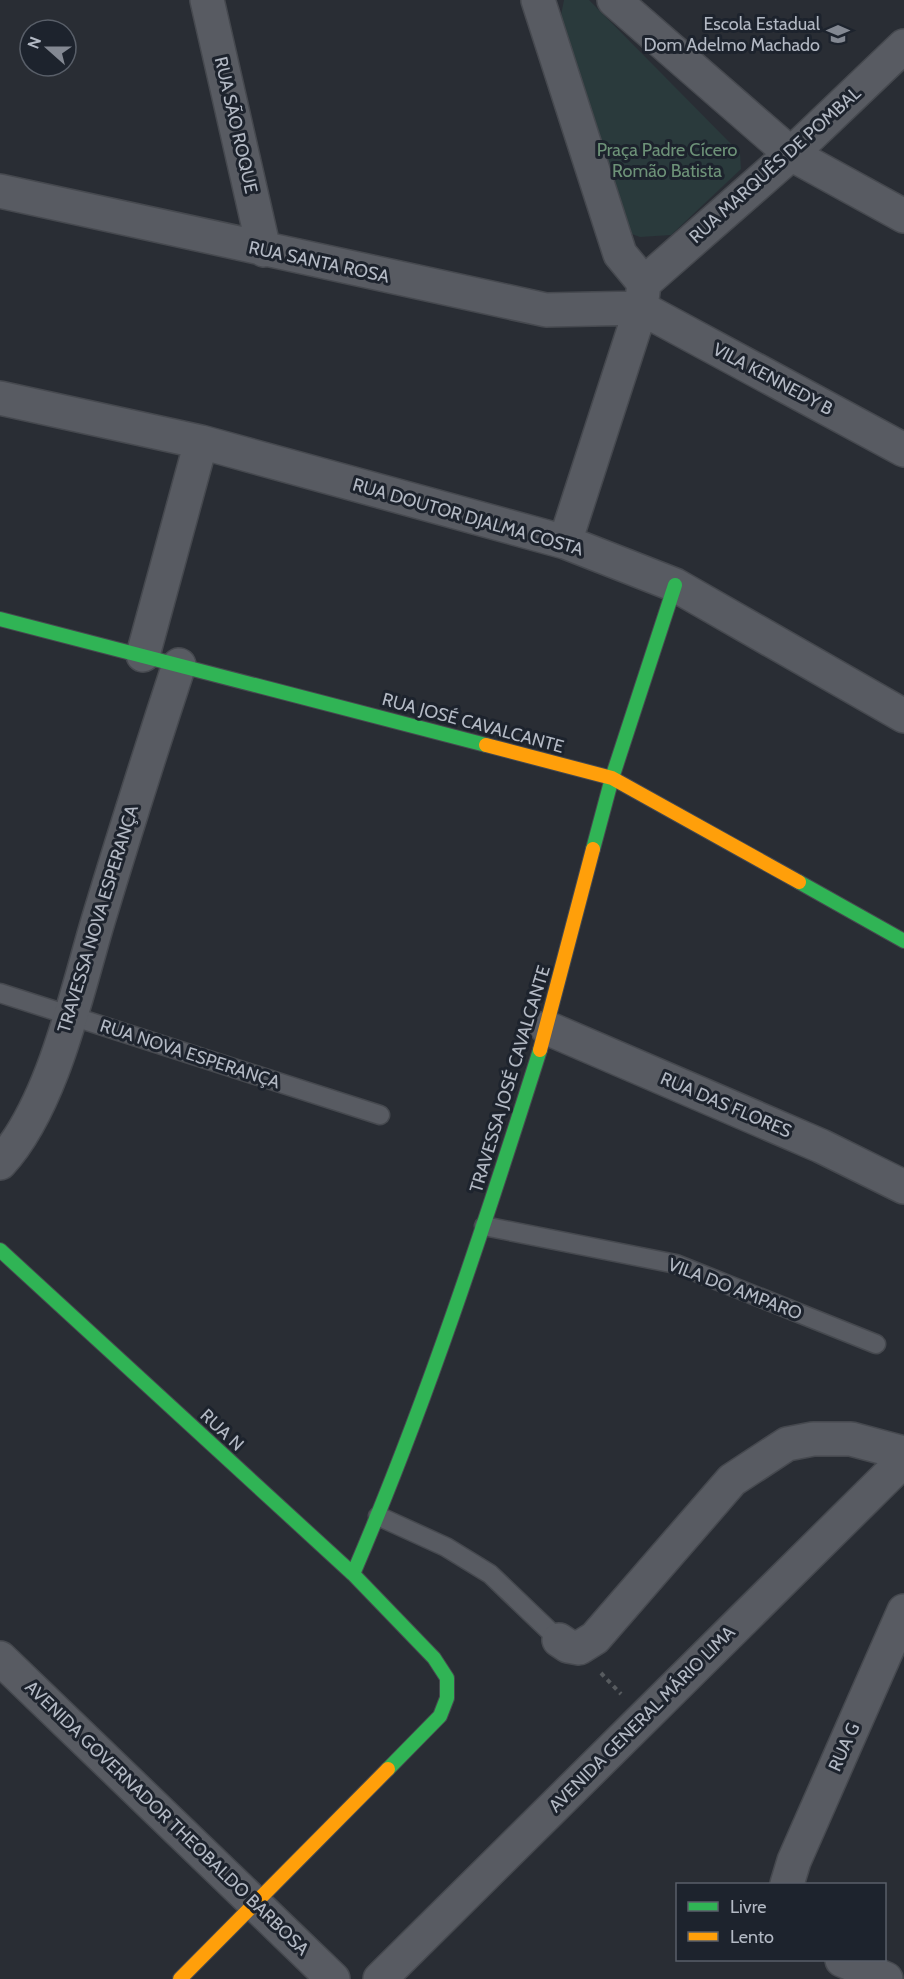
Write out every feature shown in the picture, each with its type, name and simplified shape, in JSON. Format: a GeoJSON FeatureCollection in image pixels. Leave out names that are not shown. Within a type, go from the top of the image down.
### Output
{"type":"FeatureCollection","features":[{"type":"Feature","properties":{"kind":"street","name":"RUA SÃO ROQUE"},"geometry":{"type":"LineString","coordinates":[[207,0],[264,250]]}},
{"type":"Feature","properties":{"kind":"street"},"geometry":{"type":"LineString","coordinates":[[538,0],[620,255],[643,295],[565,542]]}},
{"type":"Feature","properties":{"kind":"street"},"geometry":{"type":"LineString","coordinates":[[614,0],[791,154],[904,216]]}},
{"type":"Feature","properties":{"kind":"street","name":"RUA MARQUÊS DE POMBAL"},"geometry":{"type":"LineString","coordinates":[[643,295],[904,46]]}},
{"type":"Feature","properties":{"kind":"street","name":"RUA SANTA ROSA"},"geometry":{"type":"LineString","coordinates":[[0,191],[546,310],[643,295]]}},
{"type":"Feature","properties":{"kind":"street","name":"VILA KENNEDY B"},"geometry":{"type":"LineString","coordinates":[[643,295],[904,450]]}},
{"type":"Feature","properties":{"kind":"street","name":"RUA DOUTOR DJALMA COSTA"},"geometry":{"type":"LineString","coordinates":[[0,398],[201,442],[565,542],[675,585],[904,716]]}},
{"type":"Feature","properties":{"kind":"street"},"geometry":{"type":"LineString","coordinates":[[144,655],[201,442]]}},
{"type":"Feature","properties":{"kind":"street","name":"TRAVESSA JOSÉ CAVALCANTE"},"geometry":{"type":"LineString","coordinates":[[353,1574],[378,1516],[484,1226],[547,1028],[612,778],[675,585]]}},
{"type":"Feature","properties":{"kind":"street","name":"RUA JOSÉ CAVALCANTE"},"geometry":{"type":"LineString","coordinates":[[0,620],[144,655],[612,778],[904,941]]}},
{"type":"Feature","properties":{"kind":"street","name":"TRAVESSA NOVA ESPERANÇA"},"geometry":{"type":"LineString","coordinates":[[0,1163],[16,1145],[35,1114],[69,1015],[139,785],[179,665]]}},
{"type":"Feature","properties":{"kind":"street","name":"RUA DAS FLORES"},"geometry":{"type":"LineString","coordinates":[[547,1028],[821,1146],[904,1187]]}},
{"type":"Feature","properties":{"kind":"street","name":"RUA N"},"geometry":{"type":"LineString","coordinates":[[0,1250],[353,1574],[417,1639],[434,1658],[447,1678],[447,1698],[440,1716],[256,1904]]}},
{"type":"Feature","properties":{"kind":"street"},"geometry":{"type":"LineString","coordinates":[[569,1644],[595,1638],[732,1480],[787,1444],[813,1439],[851,1439],[904,1453]]}},
{"type":"Feature","properties":{"kind":"street","name":"AVENIDA GENERAL MÁRIO LIMA"},"geometry":{"type":"LineString","coordinates":[[380,1979],[904,1460]]}},
{"type":"Feature","properties":{"kind":"street","name":"RUA G"},"geometry":{"type":"LineString","coordinates":[[787,1883],[794,1860],[904,1611]]}},
{"type":"Feature","properties":{"kind":"street","name":"AVENIDA GOVERNADOR THEOBALDO BARBOSA"},"geometry":{"type":"LineString","coordinates":[[0,1658],[333,1979]]}},
{"type":"Feature","properties":{"kind":"street"},"geometry":{"type":"LineString","coordinates":[[180,1979],[256,1904]]}},
{"type":"Feature","properties":{"kind":"street"},"geometry":{"type":"LineString","coordinates":[[846,1961],[886,1979]]}},
{"type":"Feature","properties":{"kind":"lane","name":"RUA NOVA ESPERANÇA"},"geometry":{"type":"LineString","coordinates":[[0,993],[380,1115]]}},
{"type":"Feature","properties":{"kind":"lane","name":"VILA DO AMPARO"},"geometry":{"type":"LineString","coordinates":[[484,1226],[676,1264],[876,1344]]}},
{"type":"Feature","properties":{"kind":"lane"},"geometry":{"type":"LineString","coordinates":[[378,1516],[446,1547],[490,1574],[569,1644]]}},
{"type":"Feature","properties":{"kind":"path"},"geometry":{"type":"LineString","coordinates":[[569,1644],[642,1719]]}},
{"type":"Feature","properties":{"kind":"green space","name":"Praça Padre Cícero Romão Batista"},"geometry":{"type":"Polygon","coordinates":[[[564,0],[589,0],[740,153],[741,169],[671,235],[640,237],[629,233],[561,15],[564,0]]]}},
{"type":"Feature","properties":{"kind":"traffic: fast"},"geometry":{"type":"LineString","coordinates":[[593,849],[612,778],[675,585]]}},
{"type":"Feature","properties":{"kind":"traffic: fast"},"geometry":{"type":"LineString","coordinates":[[0,619],[486,745]]}},
{"type":"Feature","properties":{"kind":"traffic: fast"},"geometry":{"type":"LineString","coordinates":[[799,882],[904,941]]}},
{"type":"Feature","properties":{"kind":"traffic: fast"},"geometry":{"type":"LineString","coordinates":[[353,1574],[380,1510],[453,1315],[540,1050]]}},
{"type":"Feature","properties":{"kind":"traffic: fast"},"geometry":{"type":"LineString","coordinates":[[0,1250],[353,1574],[434,1658],[447,1678],[447,1698],[440,1716],[388,1769]]}},
{"type":"Feature","properties":{"kind":"traffic: slow"},"geometry":{"type":"LineString","coordinates":[[486,745],[612,778],[799,882]]}},
{"type":"Feature","properties":{"kind":"traffic: slow"},"geometry":{"type":"LineString","coordinates":[[540,1050],[593,849]]}},
{"type":"Feature","properties":{"kind":"traffic: slow"},"geometry":{"type":"LineString","coordinates":[[180,1979],[388,1769]]}},
{"type":"Feature","properties":{"kind":"place","name":"Escola Estadual Dom Adelmo Machado"},"geometry":{"type":"Point","coordinates":[838,34]}}]}
